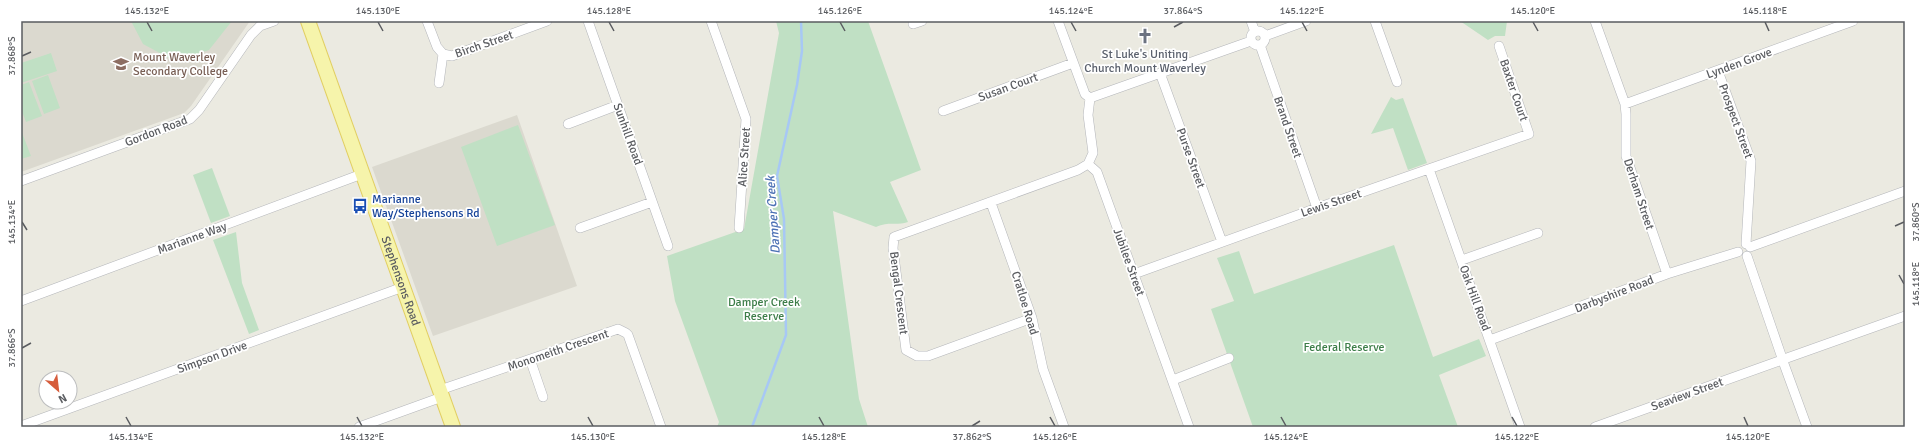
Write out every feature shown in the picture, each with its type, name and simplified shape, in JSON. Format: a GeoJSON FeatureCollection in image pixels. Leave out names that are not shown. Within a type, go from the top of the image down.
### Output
{"type":"FeatureCollection","features":[{"type":"Feature","properties":{"kind":"main road","name":"Stephensons Road"},"geometry":{"type":"LineString","coordinates":[[308,21],[452,427]]}},
{"type":"Feature","properties":{"kind":"street","name":"Gordon Road"},"geometry":{"type":"LineString","coordinates":[[21,182],[190,119],[199,110],[251,35],[260,26],[274,21]]}},
{"type":"Feature","properties":{"kind":"street"},"geometry":{"type":"LineString","coordinates":[[427,21],[437,47],[443,54],[439,83]]}},
{"type":"Feature","properties":{"kind":"street","name":"Birch Street"},"geometry":{"type":"LineString","coordinates":[[443,54],[452,56],[547,21]]}},
{"type":"Feature","properties":{"kind":"street","name":"Sunhill Road"},"geometry":{"type":"LineString","coordinates":[[588,21],[668,246]]}},
{"type":"Feature","properties":{"kind":"street","name":"Alice Street"},"geometry":{"type":"LineString","coordinates":[[711,21],[746,119],[739,228]]}},
{"type":"Feature","properties":{"kind":"street"},"geometry":{"type":"LineString","coordinates":[[913,24],[922,21]]}},
{"type":"Feature","properties":{"kind":"street"},"geometry":{"type":"LineString","coordinates":[[1058,21],[1085,94],[1090,98]]}},
{"type":"Feature","properties":{"kind":"street"},"geometry":{"type":"LineString","coordinates":[[1251,21],[1255,32]]}},
{"type":"Feature","properties":{"kind":"street"},"geometry":{"type":"LineString","coordinates":[[1265,36],[1306,21]]}},
{"type":"Feature","properties":{"kind":"street"},"geometry":{"type":"LineString","coordinates":[[1375,21],[1397,82]]}},
{"type":"Feature","properties":{"kind":"street","name":"Derham Street"},"geometry":{"type":"LineString","coordinates":[[1595,21],[1625,104],[1626,156],[1667,274]]}},
{"type":"Feature","properties":{"kind":"street","name":"Lynden Grove"},"geometry":{"type":"LineString","coordinates":[[1625,104],[1853,21]]}},
{"type":"Feature","properties":{"kind":"street"},"geometry":{"type":"LineString","coordinates":[[1255,32],[1262,32],[1265,36],[1264,42],[1260,45],[1254,45],[1251,41],[1251,35],[1255,32]]}},
{"type":"Feature","properties":{"kind":"street"},"geometry":{"type":"LineString","coordinates":[[1090,98],[1251,41]]}},
{"type":"Feature","properties":{"kind":"street","name":"Brand Street"},"geometry":{"type":"LineString","coordinates":[[1260,45],[1317,208]]}},
{"type":"Feature","properties":{"kind":"street","name":"Baxter Court"},"geometry":{"type":"LineString","coordinates":[[1498,46],[1529,134]]}},
{"type":"Feature","properties":{"kind":"street","name":"Susan Court"},"geometry":{"type":"LineString","coordinates":[[944,111],[1073,63]]}},
{"type":"Feature","properties":{"kind":"street","name":"Prospect Street"},"geometry":{"type":"LineString","coordinates":[[1718,71],[1751,161],[1748,245]]}},
{"type":"Feature","properties":{"kind":"street","name":"Purse Street"},"geometry":{"type":"LineString","coordinates":[[1160,73],[1222,242]]}},
{"type":"Feature","properties":{"kind":"street"},"geometry":{"type":"LineString","coordinates":[[1088,164],[1093,153],[1088,115],[1090,98]]}},
{"type":"Feature","properties":{"kind":"street"},"geometry":{"type":"LineString","coordinates":[[568,124],[618,105]]}},
{"type":"Feature","properties":{"kind":"street","name":"Lewis Street"},"geometry":{"type":"LineString","coordinates":[[1134,274],[1529,134]]}},
{"type":"Feature","properties":{"kind":"street","name":"Bengal Crescent"},"geometry":{"type":"LineString","coordinates":[[1032,318],[928,356],[917,356],[906,350],[893,248],[894,237],[1078,170],[1088,164]]}},
{"type":"Feature","properties":{"kind":"street","name":"Jubilee Street"},"geometry":{"type":"LineString","coordinates":[[1088,164],[1097,172],[1190,427]]}},
{"type":"Feature","properties":{"kind":"street","name":"Oak Hill Road"},"geometry":{"type":"LineString","coordinates":[[1429,169],[1520,427]]}},
{"type":"Feature","properties":{"kind":"street","name":"Marianne Way"},"geometry":{"type":"LineString","coordinates":[[21,301],[362,174]]}},
{"type":"Feature","properties":{"kind":"street"},"geometry":{"type":"LineString","coordinates":[[1807,427],[1783,359],[1739,247],[1905,191]]}},
{"type":"Feature","properties":{"kind":"street"},"geometry":{"type":"LineString","coordinates":[[580,228],[652,202]]}},
{"type":"Feature","properties":{"kind":"street","name":"Cratloe Road"},"geometry":{"type":"LineString","coordinates":[[991,202],[1032,318],[1043,369],[1064,427]]}},
{"type":"Feature","properties":{"kind":"street"},"geometry":{"type":"LineString","coordinates":[[1462,260],[1538,233]]}},
{"type":"Feature","properties":{"kind":"street","name":"Darbyshire Road"},"geometry":{"type":"LineString","coordinates":[[1490,340],[1667,274],[1743,254]]}},
{"type":"Feature","properties":{"kind":"street","name":"Simpson Drive"},"geometry":{"type":"LineString","coordinates":[[21,426],[403,287]]}},
{"type":"Feature","properties":{"kind":"street","name":"Seaview Street"},"geometry":{"type":"LineString","coordinates":[[1595,427],[1905,316]]}},
{"type":"Feature","properties":{"kind":"street","name":"Monomeith Crescent"},"geometry":{"type":"LineString","coordinates":[[359,427],[530,359],[613,330],[623,331],[631,341],[661,427]]}},
{"type":"Feature","properties":{"kind":"street"},"geometry":{"type":"LineString","coordinates":[[1172,380],[1229,358]]}},
{"type":"Feature","properties":{"kind":"street"},"geometry":{"type":"LineString","coordinates":[[530,359],[543,397]]}},
{"type":"Feature","properties":{"kind":"shaded area","name":"Mount Waverley Secondary College"},"geometry":{"type":"Polygon","coordinates":[[[21,21],[250,21],[191,106],[184,113],[21,172],[21,21]]]}},
{"type":"Feature","properties":{"kind":"shaded area"},"geometry":{"type":"Polygon","coordinates":[[[517,115],[577,286],[433,336],[372,167],[517,115]]]}},
{"type":"Feature","properties":{"kind":"green space"},"geometry":{"type":"Polygon","coordinates":[[[131,21],[232,21],[209,50],[191,56],[169,58],[143,44],[131,21]]]}},
{"type":"Feature","properties":{"kind":"green space","name":"Damper Creek Reserve"},"geometry":{"type":"Polygon","coordinates":[[[776,21],[868,21],[921,170],[890,182],[908,222],[900,224],[885,224],[876,227],[833,211],[859,399],[868,427],[717,427],[719,422],[675,301],[667,256],[744,229],[779,33],[776,21]]]}},
{"type":"Feature","properties":{"kind":"green space"},"geometry":{"type":"Polygon","coordinates":[[[1460,21],[1507,21],[1505,36],[1495,36],[1488,40],[1460,21]]]}},
{"type":"Feature","properties":{"kind":"green space"},"geometry":{"type":"Polygon","coordinates":[[[51,53],[57,71],[21,83],[21,63],[51,53]]]}},
{"type":"Feature","properties":{"kind":"green space"},"geometry":{"type":"Polygon","coordinates":[[[48,75],[60,108],[44,114],[32,81],[48,75]]]}},
{"type":"Feature","properties":{"kind":"green space"},"geometry":{"type":"Polygon","coordinates":[[[29,82],[42,116],[26,122],[21,109],[21,85],[29,82]]]}},
{"type":"Feature","properties":{"kind":"green space"},"geometry":{"type":"Polygon","coordinates":[[[1391,97],[1396,100],[1403,98],[1427,163],[1408,170],[1393,128],[1371,134],[1391,97]]]}},
{"type":"Feature","properties":{"kind":"green space"},"geometry":{"type":"Polygon","coordinates":[[[518,125],[555,225],[497,246],[461,147],[518,125]]]}},
{"type":"Feature","properties":{"kind":"green space"},"geometry":{"type":"Polygon","coordinates":[[[21,130],[31,156],[21,159],[21,130]]]}},
{"type":"Feature","properties":{"kind":"green space"},"geometry":{"type":"Polygon","coordinates":[[[212,168],[230,216],[211,223],[193,175],[212,168]]]}},
{"type":"Feature","properties":{"kind":"green space"},"geometry":{"type":"Polygon","coordinates":[[[236,232],[242,283],[259,330],[249,334],[213,240],[236,232]]]}},
{"type":"Feature","properties":{"kind":"green space","name":"Federal Reserve"},"geometry":{"type":"Polygon","coordinates":[[[1394,245],[1433,357],[1479,339],[1486,356],[1439,375],[1458,427],[1253,427],[1211,309],[1234,301],[1217,258],[1239,251],[1254,294],[1394,245]]]}},
{"type":"Feature","properties":{"kind":"waterway","name":"Damper Creek"},"geometry":{"type":"LineString","coordinates":[[752,427],[786,335],[784,219],[777,176],[797,85],[802,51],[801,21]]}},
{"type":"Feature","properties":{"kind":"place","name":"St Luke's Uniting Church Mount Waverley"},"geometry":{"type":"Point","coordinates":[1145,36]}},
{"type":"Feature","properties":{"kind":"place","name":"Mount Waverley Secondary College"},"geometry":{"type":"Point","coordinates":[121,64]}},
{"type":"Feature","properties":{"kind":"place","name":"Marianne Way/Stephensons Rd"},"geometry":{"type":"Point","coordinates":[360,206]}}]}
